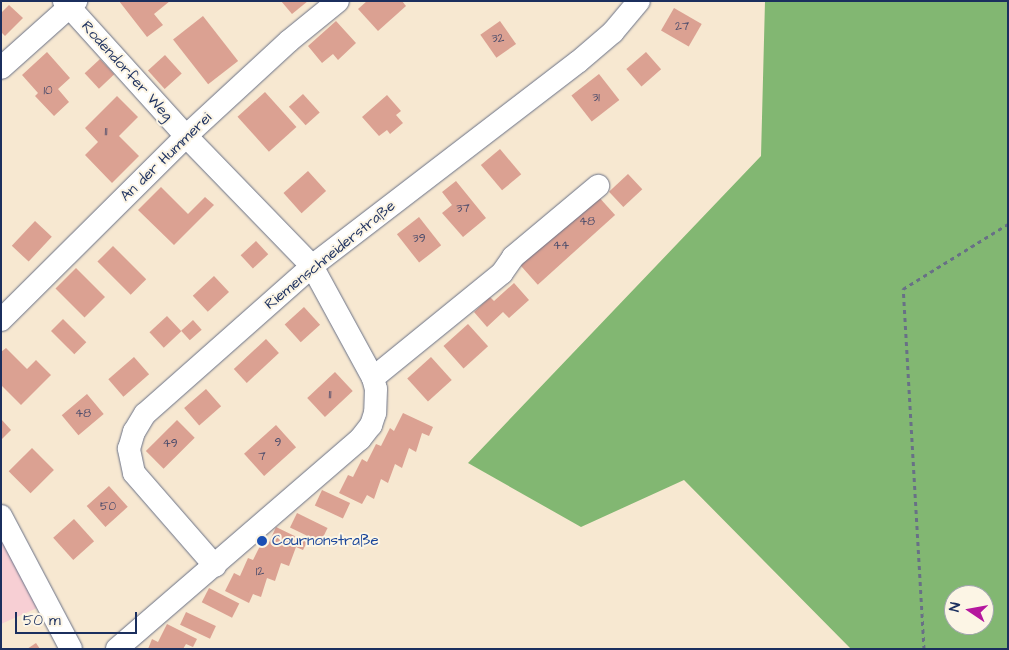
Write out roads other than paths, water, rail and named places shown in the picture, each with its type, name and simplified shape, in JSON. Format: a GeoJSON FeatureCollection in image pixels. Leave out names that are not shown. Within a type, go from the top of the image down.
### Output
{"type":"FeatureCollection","features":[{"type":"Feature","properties":{"kind":"street","name":"An der Hummerei"},"geometry":{"type":"LineString","coordinates":[[1,320],[186,136],[288,41],[338,1]]}},
{"type":"Feature","properties":{"kind":"street","name":"Riemenschneiderstraße"},"geometry":{"type":"LineString","coordinates":[[216,566],[134,472],[129,449],[134,432],[145,414],[312,266],[578,62],[613,32],[639,1]]}},
{"type":"Feature","properties":{"kind":"street","name":"Rodendorfer Weg"},"geometry":{"type":"LineString","coordinates":[[69,3],[186,136]]}},
{"type":"Feature","properties":{"kind":"street"},"geometry":{"type":"LineString","coordinates":[[1,68],[69,3]]}},
{"type":"Feature","properties":{"kind":"street"},"geometry":{"type":"LineString","coordinates":[[117,649],[216,566],[360,439],[371,424],[375,413],[376,389],[373,378],[312,266],[186,136]]}},
{"type":"Feature","properties":{"kind":"street"},"geometry":{"type":"LineString","coordinates":[[373,378],[502,273],[513,257],[598,186]]}},
{"type":"Feature","properties":{"kind":"street"},"geometry":{"type":"LineString","coordinates":[[1,516],[71,649]]}},
{"type":"Feature","properties":{"kind":"place","name":"Cournonstraße"},"geometry":{"type":"Point","coordinates":[262,541]}}]}
